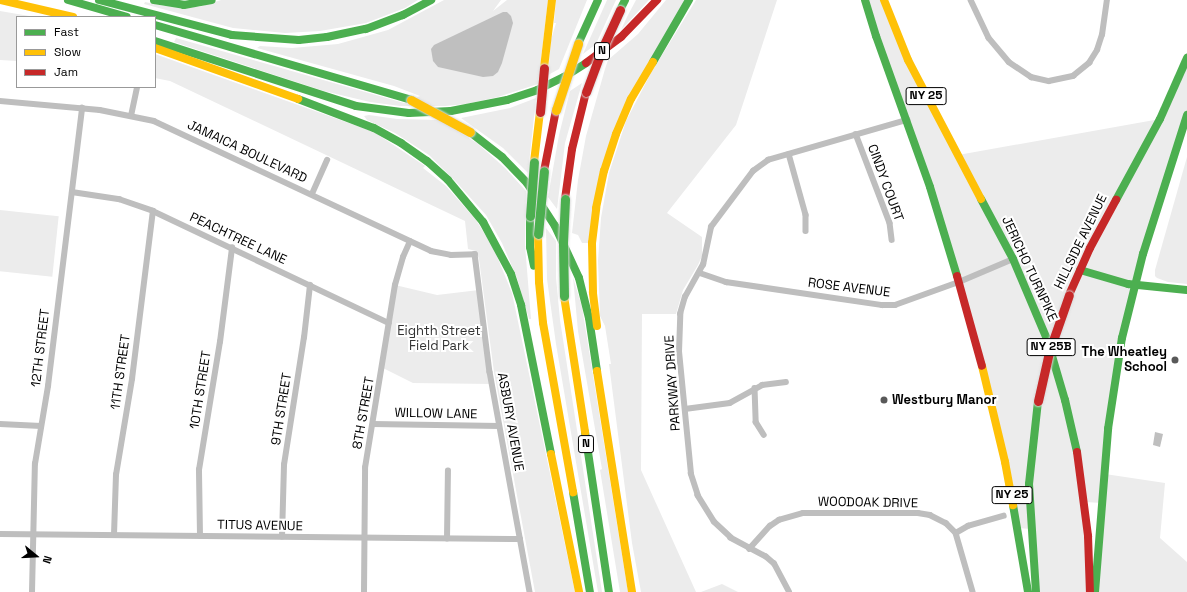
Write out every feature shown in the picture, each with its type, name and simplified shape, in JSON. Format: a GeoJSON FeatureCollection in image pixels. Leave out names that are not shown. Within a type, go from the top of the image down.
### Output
{"type":"FeatureCollection","features":[{"type":"Feature","properties":{"kind":"main road"},"geometry":{"type":"LineString","coordinates":[[0,0],[69,16]]}},
{"type":"Feature","properties":{"kind":"main road"},"geometry":{"type":"LineString","coordinates":[[68,0],[124,16]]}},
{"type":"Feature","properties":{"kind":"main road"},"geometry":{"type":"LineString","coordinates":[[99,0],[226,34],[259,39],[299,40],[327,37],[366,29],[403,15],[431,0]]}},
{"type":"Feature","properties":{"kind":"main road"},"geometry":{"type":"LineString","coordinates":[[154,0],[184,5],[212,0]]}},
{"type":"Feature","properties":{"kind":"main road"},"geometry":{"type":"LineString","coordinates":[[540,296],[530,247],[530,216],[534,162],[552,0]]}},
{"type":"Feature","properties":{"kind":"main road","name":"N"},"geometry":{"type":"LineString","coordinates":[[590,592],[547,349],[540,296],[538,234],[544,171],[556,110],[578,44],[598,0]]}},
{"type":"Feature","properties":{"kind":"main road","name":"N"},"geometry":{"type":"LineString","coordinates":[[609,592],[564,296],[562,242],[565,199],[572,150],[586,92],[602,49],[625,0]]}},
{"type":"Feature","properties":{"kind":"main road"},"geometry":{"type":"LineString","coordinates":[[156,41],[356,106],[403,112],[451,111],[507,100],[537,90],[564,77],[597,56],[621,37],[656,0]]}},
{"type":"Feature","properties":{"kind":"main road"},"geometry":{"type":"LineString","coordinates":[[609,447],[609,401],[593,292],[592,243],[598,202],[608,158],[625,111],[643,77],[689,0]]}},
{"type":"Feature","properties":{"kind":"main road","name":"NY 25"},"geometry":{"type":"LineString","coordinates":[[865,0],[876,36],[907,120],[944,231],[976,340],[998,431],[1028,592]]}},
{"type":"Feature","properties":{"kind":"main road","name":"JERICHO TURNPIKE"},"geometry":{"type":"LineString","coordinates":[[884,0],[916,77],[1013,259],[1030,294],[1044,332],[1070,418],[1078,458],[1084,502],[1090,592]]}},
{"type":"Feature","properties":{"kind":"main road"},"geometry":{"type":"LineString","coordinates":[[156,25],[411,100],[437,112],[470,132],[502,158],[527,183],[555,226],[579,278],[589,318],[632,592]]}},
{"type":"Feature","properties":{"kind":"main road"},"geometry":{"type":"LineString","coordinates":[[156,48],[335,112],[374,128],[402,143],[427,161],[448,180],[467,201],[483,222],[499,249],[511,274],[521,305],[579,592]]}},
{"type":"Feature","properties":{"kind":"main road","name":"HILLSIDE AVENUE"},"geometry":{"type":"LineString","coordinates":[[1036,592],[1030,484],[1038,401],[1050,352],[1069,295],[1080,270],[1157,124],[1187,58]]}},
{"type":"Feature","properties":{"kind":"main road"},"geometry":{"type":"LineString","coordinates":[[1095,592],[1110,415],[1122,338],[1134,285],[1187,115]]}},
{"type":"Feature","properties":{"kind":"main road"},"geometry":{"type":"LineString","coordinates":[[1080,270],[1134,285],[1187,290]]}},
{"type":"Feature","properties":{"kind":"street"},"geometry":{"type":"LineString","coordinates":[[971,0],[989,38],[1009,62],[1031,77],[1049,81],[1073,76],[1089,63],[1097,50],[1107,0]]}},
{"type":"Feature","properties":{"kind":"street"},"geometry":{"type":"LineString","coordinates":[[131,116],[137,88]]}},
{"type":"Feature","properties":{"kind":"street","name":"JAMAICA BOULEVARD"},"geometry":{"type":"LineString","coordinates":[[0,101],[82,108],[131,116],[160,124],[440,254],[457,256],[475,254]]}},
{"type":"Feature","properties":{"kind":"street","name":"12TH STREET"},"geometry":{"type":"LineString","coordinates":[[32,592],[34,469],[41,426],[82,108]]}},
{"type":"Feature","properties":{"kind":"street","name":"PARKWAY DRIVE"},"geometry":{"type":"LineString","coordinates":[[789,592],[774,564],[766,557],[731,538],[714,522],[698,496],[692,474],[679,352],[680,314],[685,297],[700,273],[708,235],[719,215],[753,171],[768,160],[907,120]]}},
{"type":"Feature","properties":{"kind":"street","name":"CINDY COURT"},"geometry":{"type":"LineString","coordinates":[[856,134],[890,223],[892,240]]}},
{"type":"Feature","properties":{"kind":"street"},"geometry":{"type":"LineString","coordinates":[[789,154],[806,215],[806,231]]}},
{"type":"Feature","properties":{"kind":"street"},"geometry":{"type":"LineString","coordinates":[[312,194],[327,160]]}},
{"type":"Feature","properties":{"kind":"street","name":"PEACHTREE LANE"},"geometry":{"type":"LineString","coordinates":[[72,192],[119,199],[153,211],[389,323]]}},
{"type":"Feature","properties":{"kind":"street","name":"11TH STREET"},"geometry":{"type":"LineString","coordinates":[[114,535],[116,474],[132,379],[153,211]]}},
{"type":"Feature","properties":{"kind":"street","name":"8TH STREET"},"geometry":{"type":"LineString","coordinates":[[364,592],[365,468],[398,273],[410,241]]}},
{"type":"Feature","properties":{"kind":"street","name":"10TH STREET"},"geometry":{"type":"LineString","coordinates":[[200,536],[199,470],[220,342],[232,248]]}},
{"type":"Feature","properties":{"kind":"street","name":"ASBURY AVENUE"},"geometry":{"type":"LineString","coordinates":[[475,254],[490,372],[530,592]]}},
{"type":"Feature","properties":{"kind":"street","name":"ROSE AVENUE"},"geometry":{"type":"LineString","coordinates":[[700,273],[726,282],[882,305],[901,304],[959,282],[1013,259]]}},
{"type":"Feature","properties":{"kind":"street","name":"9TH STREET"},"geometry":{"type":"LineString","coordinates":[[282,537],[284,465],[304,338],[310,285]]}},
{"type":"Feature","properties":{"kind":"street"},"geometry":{"type":"LineString","coordinates":[[685,409],[730,403],[762,385],[786,382]]}},
{"type":"Feature","properties":{"kind":"street"},"geometry":{"type":"LineString","coordinates":[[755,388],[756,422],[764,435]]}},
{"type":"Feature","properties":{"kind":"street"},"geometry":{"type":"LineString","coordinates":[[0,424],[41,426]]}},
{"type":"Feature","properties":{"kind":"street","name":"WILLOW LANE"},"geometry":{"type":"LineString","coordinates":[[373,424],[499,426]]}},
{"type":"Feature","properties":{"kind":"street"},"geometry":{"type":"LineString","coordinates":[[447,538],[448,471]]}},
{"type":"Feature","properties":{"kind":"street","name":"WOODOAK DRIVE"},"geometry":{"type":"LineString","coordinates":[[749,549],[770,526],[779,520],[787,516],[803,513],[918,513],[937,518],[956,533]]}},
{"type":"Feature","properties":{"kind":"street"},"geometry":{"type":"LineString","coordinates":[[973,592],[956,533],[968,526],[1004,516]]}},
{"type":"Feature","properties":{"kind":"street","name":"TITUS AVENUE"},"geometry":{"type":"LineString","coordinates":[[0,534],[520,539]]}},
{"type":"Feature","properties":{"kind":"green space"},"geometry":{"type":"Polygon","coordinates":[[[221,0],[418,0],[405,8],[366,23],[320,31],[285,33],[233,28],[144,4],[145,2],[164,6],[199,7],[221,0]]]}},
{"type":"Feature","properties":{"kind":"green space"},"geometry":{"type":"Polygon","coordinates":[[[444,0],[501,0],[493,11],[507,0],[548,0],[538,84],[498,97],[466,104],[445,106],[400,106],[370,102],[324,91],[174,42],[176,38],[404,103],[420,96],[394,86],[257,48],[260,46],[292,48],[338,44],[388,30],[444,0]]]}},
{"type":"Feature","properties":{"kind":"green space"},"geometry":{"type":"Polygon","coordinates":[[[556,0],[587,0],[559,69],[548,75],[551,40],[556,23],[554,23],[556,0]]]}},
{"type":"Feature","properties":{"kind":"green space"},"geometry":{"type":"Polygon","coordinates":[[[607,0],[616,0],[596,44],[583,54],[607,0]]]}},
{"type":"Feature","properties":{"kind":"green space"},"geometry":{"type":"Polygon","coordinates":[[[636,0],[649,0],[621,30],[627,17],[636,0]]]}},
{"type":"Feature","properties":{"kind":"green space"},"geometry":{"type":"Polygon","coordinates":[[[666,0],[686,0],[620,116],[590,243],[582,243],[578,235],[572,233],[578,180],[586,136],[608,60],[638,34],[666,0]]]}},
{"type":"Feature","properties":{"kind":"green space"},"geometry":{"type":"Polygon","coordinates":[[[696,0],[777,0],[736,125],[667,213],[702,237],[702,256],[683,290],[676,314],[642,314],[641,470],[696,592],[641,592],[632,543],[609,364],[611,364],[605,326],[600,316],[598,261],[601,218],[609,173],[626,121],[651,73],[696,0]]]}},
{"type":"Feature","properties":{"kind":"green space"},"geometry":{"type":"Polygon","coordinates":[[[865,0],[884,0],[958,155],[1160,119],[1187,58],[1187,115],[1129,304],[1105,474],[1165,483],[1160,538],[1187,562],[1187,592],[1095,592],[1102,503],[1085,502],[1090,592],[1036,592],[1031,529],[1018,528],[976,340],[865,0]]]}},
{"type":"Feature","properties":{"kind":"green space"},"geometry":{"type":"Polygon","coordinates":[[[0,11],[29,16],[16,16],[16,61],[0,60],[0,11]]]}},
{"type":"Feature","properties":{"kind":"green space"},"geometry":{"type":"Polygon","coordinates":[[[156,54],[374,132],[425,166],[423,168],[446,186],[476,220],[494,249],[512,293],[575,592],[535,592],[494,372],[479,259],[476,251],[468,249],[465,221],[170,81],[156,78],[156,54]]]}},
{"type":"Feature","properties":{"kind":"green space"},"geometry":{"type":"Polygon","coordinates":[[[582,83],[565,143],[557,209],[548,197],[559,135],[570,91],[582,83]]]}},
{"type":"Feature","properties":{"kind":"green space"},"geometry":{"type":"Polygon","coordinates":[[[536,98],[528,173],[503,148],[461,118],[510,108],[536,98]]]}},
{"type":"Feature","properties":{"kind":"green space"},"geometry":{"type":"Polygon","coordinates":[[[369,115],[397,119],[439,120],[477,143],[505,168],[526,191],[525,245],[531,319],[529,319],[517,278],[502,243],[486,215],[429,155],[395,133],[367,120],[364,116],[369,115]]]}},
{"type":"Feature","properties":{"kind":"green space"},"geometry":{"type":"Polygon","coordinates":[[[1187,157],[1187,284],[1168,282],[1157,278],[1155,276],[1155,270],[1187,157]]]}},
{"type":"Feature","properties":{"kind":"green space"},"geometry":{"type":"Polygon","coordinates":[[[0,210],[59,216],[52,277],[0,271],[0,210]]]}},
{"type":"Feature","properties":{"kind":"green space"},"geometry":{"type":"Polygon","coordinates":[[[546,228],[556,241],[556,278],[560,320],[602,592],[598,592],[556,344],[547,279],[546,228]]]}},
{"type":"Feature","properties":{"kind":"green space"},"geometry":{"type":"Polygon","coordinates":[[[573,277],[582,307],[628,592],[620,592],[600,470],[602,469],[578,331],[573,277]]]}},
{"type":"Feature","properties":{"kind":"green space","name":"Eighth Street Field Park"},"geometry":{"type":"Polygon","coordinates":[[[395,285],[437,295],[479,290],[492,384],[413,383],[383,368],[395,285]]]}},
{"type":"Feature","properties":{"kind":"green space"},"geometry":{"type":"Polygon","coordinates":[[[722,584],[738,592],[701,592],[722,584]]]}},
{"type":"Feature","properties":{"kind":"shaded area"},"geometry":{"type":"Polygon","coordinates":[[[503,12],[507,12],[511,16],[513,23],[502,63],[498,72],[493,76],[483,77],[438,67],[433,61],[431,49],[434,45],[503,12]]]}},
{"type":"Feature","properties":{"kind":"shaded area"},"geometry":{"type":"Polygon","coordinates":[[[1155,432],[1163,434],[1160,447],[1153,445],[1155,432]]]}},
{"type":"Feature","properties":{"kind":"traffic: fast"},"geometry":{"type":"LineString","coordinates":[[68,0],[124,16]]}},
{"type":"Feature","properties":{"kind":"traffic: fast"},"geometry":{"type":"LineString","coordinates":[[99,0],[232,35],[299,40],[327,37],[366,29],[403,15],[431,0]]}},
{"type":"Feature","properties":{"kind":"traffic: fast"},"geometry":{"type":"LineString","coordinates":[[154,0],[184,5],[212,0]]}},
{"type":"Feature","properties":{"kind":"traffic: fast"},"geometry":{"type":"LineString","coordinates":[[578,44],[598,0]]}},
{"type":"Feature","properties":{"kind":"traffic: fast"},"geometry":{"type":"LineString","coordinates":[[620,10],[625,0]]}},
{"type":"Feature","properties":{"kind":"traffic: fast"},"geometry":{"type":"LineString","coordinates":[[653,62],[689,0]]}},
{"type":"Feature","properties":{"kind":"traffic: fast"},"geometry":{"type":"LineString","coordinates":[[865,0],[876,36],[930,187],[957,276]]}},
{"type":"Feature","properties":{"kind":"traffic: fast"},"geometry":{"type":"LineString","coordinates":[[156,25],[411,100]]}},
{"type":"Feature","properties":{"kind":"traffic: fast"},"geometry":{"type":"LineString","coordinates":[[156,41],[356,106],[409,113],[451,111],[507,100],[537,90],[564,77],[586,63]]}},
{"type":"Feature","properties":{"kind":"traffic: fast"},"geometry":{"type":"LineString","coordinates":[[1116,200],[1160,119],[1187,58]]}},
{"type":"Feature","properties":{"kind":"traffic: fast"},"geometry":{"type":"LineString","coordinates":[[298,99],[374,128],[401,143],[427,161],[448,180],[483,222],[511,274],[521,305],[551,454]]}},
{"type":"Feature","properties":{"kind":"traffic: fast"},"geometry":{"type":"LineString","coordinates":[[1095,592],[1108,429],[1122,338],[1143,254],[1187,115]]}},
{"type":"Feature","properties":{"kind":"traffic: fast"},"geometry":{"type":"LineString","coordinates":[[470,132],[502,157],[527,183],[555,226],[579,278],[589,318],[597,371]]}},
{"type":"Feature","properties":{"kind":"traffic: fast"},"geometry":{"type":"LineString","coordinates":[[530,216],[534,162]]}},
{"type":"Feature","properties":{"kind":"traffic: fast"},"geometry":{"type":"LineString","coordinates":[[538,234],[544,171]]}},
{"type":"Feature","properties":{"kind":"traffic: fast"},"geometry":{"type":"LineString","coordinates":[[564,296],[563,242],[565,199]]}},
{"type":"Feature","properties":{"kind":"traffic: fast"},"geometry":{"type":"LineString","coordinates":[[981,199],[1013,259],[1047,339],[1065,400],[1077,452]]}},
{"type":"Feature","properties":{"kind":"traffic: fast"},"geometry":{"type":"LineString","coordinates":[[530,216],[530,247],[534,266]]}},
{"type":"Feature","properties":{"kind":"traffic: fast"},"geometry":{"type":"LineString","coordinates":[[1080,270],[1128,284],[1187,290]]}},
{"type":"Feature","properties":{"kind":"traffic: fast"},"geometry":{"type":"LineString","coordinates":[[1036,592],[1029,484],[1038,401]]}},
{"type":"Feature","properties":{"kind":"traffic: fast"},"geometry":{"type":"LineString","coordinates":[[585,432],[609,592]]}},
{"type":"Feature","properties":{"kind":"traffic: fast"},"geometry":{"type":"LineString","coordinates":[[573,492],[590,592]]}},
{"type":"Feature","properties":{"kind":"traffic: fast"},"geometry":{"type":"LineString","coordinates":[[1013,505],[1028,592]]}},
{"type":"Feature","properties":{"kind":"traffic: slow"},"geometry":{"type":"LineString","coordinates":[[0,0],[69,16]]}},
{"type":"Feature","properties":{"kind":"traffic: slow"},"geometry":{"type":"LineString","coordinates":[[544,68],[552,0]]}},
{"type":"Feature","properties":{"kind":"traffic: slow"},"geometry":{"type":"LineString","coordinates":[[884,0],[908,60],[981,199]]}},
{"type":"Feature","properties":{"kind":"traffic: slow"},"geometry":{"type":"LineString","coordinates":[[556,110],[578,44]]}},
{"type":"Feature","properties":{"kind":"traffic: slow"},"geometry":{"type":"LineString","coordinates":[[156,48],[298,99]]}},
{"type":"Feature","properties":{"kind":"traffic: slow"},"geometry":{"type":"LineString","coordinates":[[597,326],[593,292],[592,243],[596,208],[604,171],[616,134],[631,99],[653,62]]}},
{"type":"Feature","properties":{"kind":"traffic: slow"},"geometry":{"type":"LineString","coordinates":[[411,100],[470,132]]}},
{"type":"Feature","properties":{"kind":"traffic: slow"},"geometry":{"type":"LineString","coordinates":[[534,162],[540,112]]}},
{"type":"Feature","properties":{"kind":"traffic: slow"},"geometry":{"type":"LineString","coordinates":[[538,234],[539,282],[543,323],[573,492]]}},
{"type":"Feature","properties":{"kind":"traffic: slow"},"geometry":{"type":"LineString","coordinates":[[564,296],[585,432]]}},
{"type":"Feature","properties":{"kind":"traffic: slow"},"geometry":{"type":"LineString","coordinates":[[982,366],[1005,462],[1013,505]]}},
{"type":"Feature","properties":{"kind":"traffic: slow"},"geometry":{"type":"LineString","coordinates":[[597,371],[632,592]]}},
{"type":"Feature","properties":{"kind":"traffic: slow"},"geometry":{"type":"LineString","coordinates":[[551,454],[579,592]]}},
{"type":"Feature","properties":{"kind":"traffic: jam"},"geometry":{"type":"LineString","coordinates":[[586,63],[621,37],[657,0]]}},
{"type":"Feature","properties":{"kind":"traffic: jam"},"geometry":{"type":"LineString","coordinates":[[586,92],[602,49],[620,10]]}},
{"type":"Feature","properties":{"kind":"traffic: jam"},"geometry":{"type":"LineString","coordinates":[[540,112],[544,68]]}},
{"type":"Feature","properties":{"kind":"traffic: jam"},"geometry":{"type":"LineString","coordinates":[[565,199],[572,149],[586,92]]}},
{"type":"Feature","properties":{"kind":"traffic: jam"},"geometry":{"type":"LineString","coordinates":[[544,171],[556,110]]}},
{"type":"Feature","properties":{"kind":"traffic: jam"},"geometry":{"type":"LineString","coordinates":[[1069,295],[1090,248],[1116,200]]}},
{"type":"Feature","properties":{"kind":"traffic: jam"},"geometry":{"type":"LineString","coordinates":[[957,276],[982,366]]}},
{"type":"Feature","properties":{"kind":"traffic: jam"},"geometry":{"type":"LineString","coordinates":[[1038,401],[1049,352],[1069,295]]}},
{"type":"Feature","properties":{"kind":"traffic: jam"},"geometry":{"type":"LineString","coordinates":[[1077,452],[1088,536],[1090,592]]}},
{"type":"Feature","properties":{"kind":"place","name":"The Wheatley School"},"geometry":{"type":"Point","coordinates":[1175,360]}},
{"type":"Feature","properties":{"kind":"place","name":"Westbury Manor"},"geometry":{"type":"Point","coordinates":[884,400]}}]}
